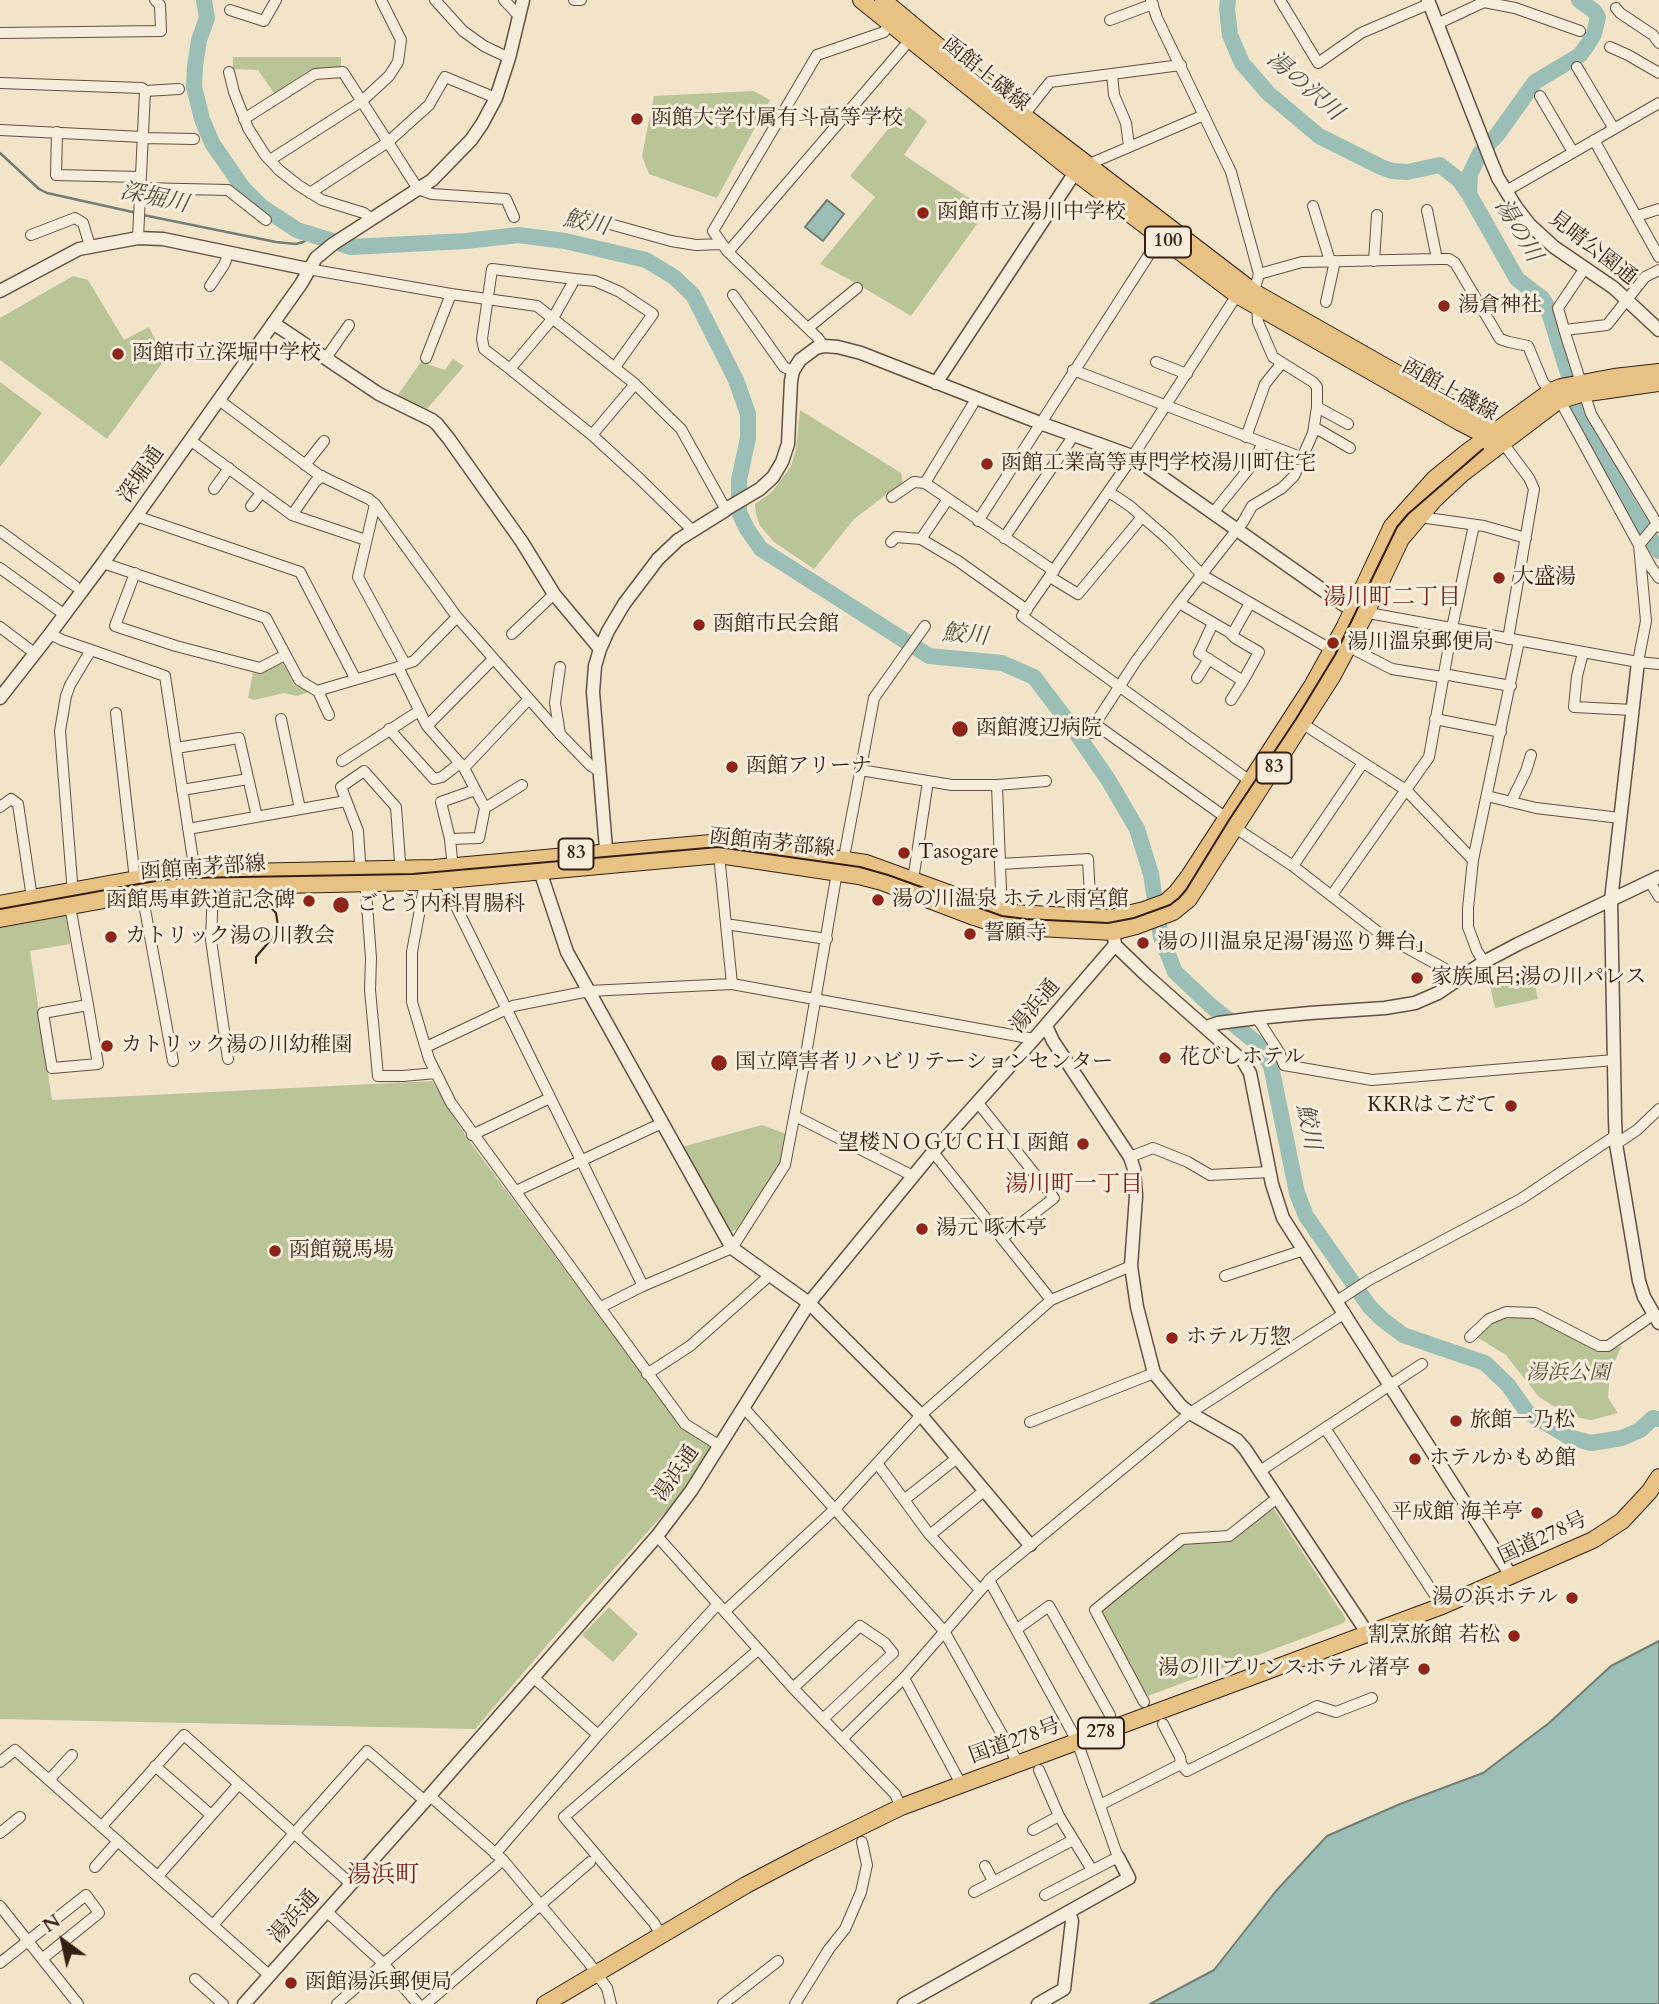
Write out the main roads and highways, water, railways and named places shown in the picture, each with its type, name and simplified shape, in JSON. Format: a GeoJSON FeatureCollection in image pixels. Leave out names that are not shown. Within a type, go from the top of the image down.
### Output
{"type":"FeatureCollection","features":[{"type":"Feature","properties":{"kind":"main road","name":"函館上磯線"},"geometry":{"type":"LineString","coordinates":[[861,0],[894,19],[1024,115],[1082,169]]}},
{"type":"Feature","properties":{"kind":"main road","name":"函館上磯線"},"geometry":{"type":"LineString","coordinates":[[883,0],[909,41],[1256,300],[1495,437]]}},
{"type":"Feature","properties":{"kind":"main road","name":"函館上磯線"},"geometry":{"type":"LineString","coordinates":[[1164,231],[1237,295],[1256,300]]}},
{"type":"Feature","properties":{"kind":"main road","name":"83"},"geometry":{"type":"LineString","coordinates":[[1359,611],[1401,539],[1421,514],[1524,409],[1614,377],[1659,372]]}},
{"type":"Feature","properties":{"kind":"main road","name":"83"},"geometry":{"type":"LineString","coordinates":[[1359,611],[1392,526],[1434,479],[1467,452],[1570,391],[1659,383]]}},
{"type":"Feature","properties":{"kind":"main road"},"geometry":{"type":"LineString","coordinates":[[1467,452],[1464,418],[1511,414],[1524,409]]}},
{"type":"Feature","properties":{"kind":"main road","name":"函館南茅部線"},"geometry":{"type":"LineString","coordinates":[[138,887],[158,875],[538,865],[722,842],[840,866],[974,917],[1113,932],[1146,915],[1183,906],[1189,899],[1250,781],[1359,611]]}},
{"type":"Feature","properties":{"kind":"main road","name":"函館南茅部線"},"geometry":{"type":"LineString","coordinates":[[1230,822],[1303,724],[1332,677],[1359,611]]}},
{"type":"Feature","properties":{"kind":"main road","name":"函館南茅部線"},"geometry":{"type":"LineString","coordinates":[[607,858],[719,855],[840,866],[874,866],[1002,918],[1013,914],[1091,917],[1113,932]]}},
{"type":"Feature","properties":{"kind":"main road","name":"函館南茅部線"},"geometry":{"type":"LineString","coordinates":[[0,919],[72,900],[138,887],[425,882],[446,869]]}},
{"type":"Feature","properties":{"kind":"main road","name":"函館南茅部線"},"geometry":{"type":"LineString","coordinates":[[0,904],[32,898],[72,900]]}},
{"type":"Feature","properties":{"kind":"main road","name":"国道278号"},"geometry":{"type":"LineString","coordinates":[[545,2004],[746,1885],[901,1807],[1442,1606],[1593,1540],[1622,1521],[1659,1477]]}},
{"type":"Feature","properties":{"kind":"water"},"geometry":{"type":"Polygon","coordinates":[[[827,200],[844,214],[823,241],[805,227],[827,200]]]}},
{"type":"Feature","properties":{"kind":"water"},"geometry":{"type":"Polygon","coordinates":[[[1659,1641],[1659,2004],[1150,2004],[1214,1970],[1276,1891],[1327,1836],[1400,1804],[1483,1773],[1549,1723],[1611,1666],[1659,1641]]]}},
{"type":"Feature","properties":{"kind":"waterway","name":"鮫川"},"geometry":{"type":"LineString","coordinates":[[204,0],[207,18],[199,40],[194,87],[202,119],[212,143],[243,188],[262,207],[297,230],[351,247],[466,241],[518,235],[565,241],[646,260],[674,277],[693,295],[736,380],[748,414],[748,438],[739,480],[739,512],[747,529],[761,549],[929,656],[1002,663],[1034,677],[1109,781],[1137,829],[1151,874],[1161,937],[1175,972],[1258,1044],[1271,1066],[1297,1193],[1306,1216],[1369,1306],[1403,1335],[1485,1363],[1508,1385],[1527,1412],[1569,1437],[1591,1443],[1622,1438],[1640,1430],[1653,1418],[1659,1419]]}},
{"type":"Feature","properties":{"kind":"waterway","name":"湯の沢川"},"geometry":{"type":"LineString","coordinates":[[1228,0],[1230,35],[1242,63],[1268,93],[1319,136],[1392,171],[1407,172],[1440,165],[1459,180],[1469,194]]}},
{"type":"Feature","properties":{"kind":"waterway","name":"湯の川"},"geometry":{"type":"LineString","coordinates":[[1579,0],[1598,17],[1594,34],[1580,55],[1535,82],[1497,135],[1480,153],[1470,174],[1469,194],[1517,279],[1542,298],[1547,306],[1579,408],[1594,442],[1630,507],[1659,551]]}},
{"type":"Feature","properties":{"kind":"waterway","name":"深堀川"},"geometry":{"type":"LineString","coordinates":[[0,153],[39,189],[47,193],[137,213]]}},
{"type":"Feature","properties":{"kind":"waterway","name":"深堀川"},"geometry":{"type":"LineString","coordinates":[[143,215],[276,242],[296,244],[314,235]]}},
{"type":"Feature","properties":{"kind":"tram line"},"geometry":{"type":"LineString","coordinates":[[0,909],[161,880],[413,874],[718,847],[860,867],[1002,916],[1108,923],[1134,918],[1170,905],[1186,890],[1335,655],[1397,527],[1408,514],[1483,449]]}},
{"type":"Feature","properties":{"kind":"tram line"},"geometry":{"type":"LineString","coordinates":[[256,963],[256,957],[273,937],[278,926],[276,913],[267,903]]}},
{"type":"Feature","properties":{"kind":"place","name":"函館大学付属有斗高等学校"},"geometry":{"type":"Point","coordinates":[637,119]}},
{"type":"Feature","properties":{"kind":"place","name":"函館市立湯川中学校"},"geometry":{"type":"Point","coordinates":[923,213]}},
{"type":"Feature","properties":{"kind":"place","name":"湯倉神社"},"geometry":{"type":"Point","coordinates":[1444,306]}},
{"type":"Feature","properties":{"kind":"place","name":"函館市立深堀中学校"},"geometry":{"type":"Point","coordinates":[118,354]}},
{"type":"Feature","properties":{"kind":"place","name":"函館工業高等専門学校湯川町住宅"},"geometry":{"type":"Point","coordinates":[987,464]}},
{"type":"Feature","properties":{"kind":"place","name":"大盛湯"},"geometry":{"type":"Point","coordinates":[1499,578]}},
{"type":"Feature","properties":{"kind":"place","name":"函館市民会館"},"geometry":{"type":"Point","coordinates":[699,625]}},
{"type":"Feature","properties":{"kind":"place","name":"湯川溫泉郵便局"},"geometry":{"type":"Point","coordinates":[1333,643]}},
{"type":"Feature","properties":{"kind":"place","name":"函館渡辺病院"},"geometry":{"type":"Point","coordinates":[960,729]}},
{"type":"Feature","properties":{"kind":"place","name":"函館アリーナ"},"geometry":{"type":"Point","coordinates":[732,767]}},
{"type":"Feature","properties":{"kind":"place","name":"Tasogare"},"geometry":{"type":"Point","coordinates":[904,853]}},
{"type":"Feature","properties":{"kind":"place","name":"湯の川温泉 ホテル雨宮館"},"geometry":{"type":"Point","coordinates":[878,900]}},
{"type":"Feature","properties":{"kind":"place","name":"函館馬車鉄道記念碑"},"geometry":{"type":"Point","coordinates":[309,901]}},
{"type":"Feature","properties":{"kind":"place","name":"ごとう内科胃腸科"},"geometry":{"type":"Point","coordinates":[341,905]}},
{"type":"Feature","properties":{"kind":"place","name":"誓願寺"},"geometry":{"type":"Point","coordinates":[970,934]}},
{"type":"Feature","properties":{"kind":"place","name":"カトリック湯の川教会"},"geometry":{"type":"Point","coordinates":[111,937]}},
{"type":"Feature","properties":{"kind":"place","name":"湯の川温泉足湯「湯巡り舞台」"},"geometry":{"type":"Point","coordinates":[1143,943]}},
{"type":"Feature","properties":{"kind":"place","name":"家族風呂;湯の川パレス"},"geometry":{"type":"Point","coordinates":[1417,978]}},
{"type":"Feature","properties":{"kind":"place","name":"カトリック湯の川幼稚園"},"geometry":{"type":"Point","coordinates":[107,1046]}},
{"type":"Feature","properties":{"kind":"place","name":"花びしホテル"},"geometry":{"type":"Point","coordinates":[1165,1058]}},
{"type":"Feature","properties":{"kind":"place","name":"国立障害者リハビリテーションセンター"},"geometry":{"type":"Point","coordinates":[719,1063]}},
{"type":"Feature","properties":{"kind":"place","name":"KKRはこだて"},"geometry":{"type":"Point","coordinates":[1511,1106]}},
{"type":"Feature","properties":{"kind":"place","name":"望楼ＮＯＧＵＣＨＩ函館"},"geometry":{"type":"Point","coordinates":[1083,1144]}},
{"type":"Feature","properties":{"kind":"place","name":"湯元 啄木亭"},"geometry":{"type":"Point","coordinates":[922,1229]}},
{"type":"Feature","properties":{"kind":"place","name":"函館競馬場"},"geometry":{"type":"Point","coordinates":[275,1251]}},
{"type":"Feature","properties":{"kind":"place","name":"ホテル万惣"},"geometry":{"type":"Point","coordinates":[1172,1338]}},
{"type":"Feature","properties":{"kind":"place","name":"旅館一乃松"},"geometry":{"type":"Point","coordinates":[1456,1421]}},
{"type":"Feature","properties":{"kind":"place","name":"ホテルかもめ館"},"geometry":{"type":"Point","coordinates":[1415,1459]}},
{"type":"Feature","properties":{"kind":"place","name":"平成館 海羊亭"},"geometry":{"type":"Point","coordinates":[1537,1513]}},
{"type":"Feature","properties":{"kind":"place","name":"湯の浜ホテル"},"geometry":{"type":"Point","coordinates":[1572,1598]}},
{"type":"Feature","properties":{"kind":"place","name":"割烹旅館 若松"},"geometry":{"type":"Point","coordinates":[1514,1636]}},
{"type":"Feature","properties":{"kind":"place","name":"湯の川プリンスホテル渚亭"},"geometry":{"type":"Point","coordinates":[1424,1669]}},
{"type":"Feature","properties":{"kind":"place","name":"函館湯浜郵便局"},"geometry":{"type":"Point","coordinates":[291,1983]}},
{"type":"Feature","properties":{"kind":"district","name":"湯川町二丁目"},"geometry":{"type":"Point","coordinates":[1392,599]}},
{"type":"Feature","properties":{"kind":"district","name":"湯川町一丁目"},"geometry":{"type":"Point","coordinates":[1074,1186]}},
{"type":"Feature","properties":{"kind":"district","name":"湯浜町"},"geometry":{"type":"Point","coordinates":[383,1876]}},
{"type":"Feature","properties":{"kind":"park label","name":"湯浜公園"},"geometry":{"type":"Point","coordinates":[1568,1374]}}]}
